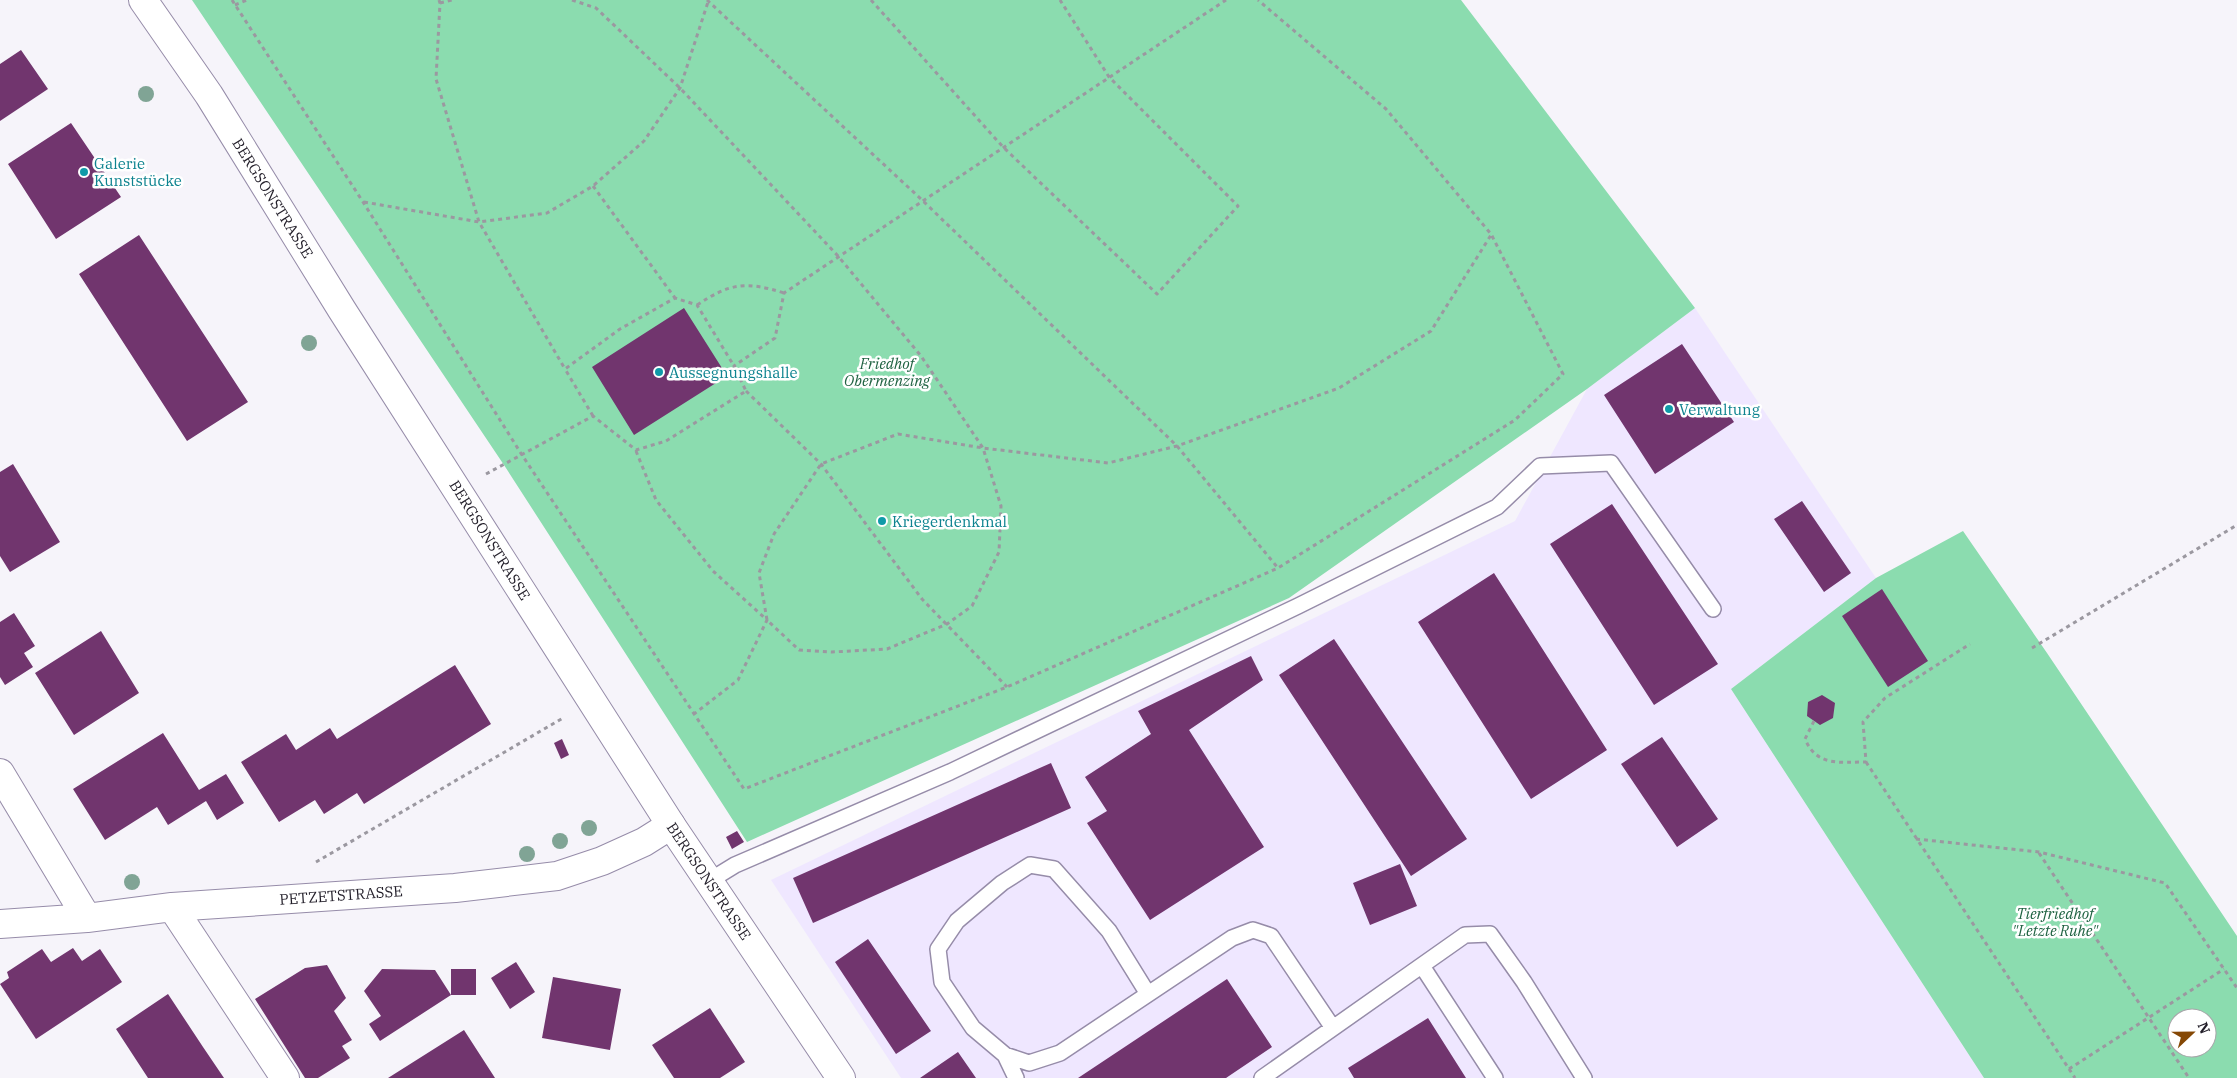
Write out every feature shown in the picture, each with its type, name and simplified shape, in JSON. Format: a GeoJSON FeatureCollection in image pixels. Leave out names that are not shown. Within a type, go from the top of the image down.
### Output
{"type":"FeatureCollection","features":[{"type":"Feature","properties":{"kind":"street","name":"BERGSONSTRASSE"},"geometry":{"type":"LineString","coordinates":[[143,0],[209,95],[352,326],[671,825],[841,1078]]}},
{"type":"Feature","properties":{"kind":"street"},"geometry":{"type":"LineString","coordinates":[[0,773],[87,918]]}},
{"type":"Feature","properties":{"kind":"street","name":"PETZETSTRASSE"},"geometry":{"type":"LineString","coordinates":[[0,924],[87,918],[172,907],[455,888],[556,876],[602,861],[644,842],[671,825]]}},
{"type":"Feature","properties":{"kind":"street"},"geometry":{"type":"LineString","coordinates":[[172,907],[285,1078]]}},
{"type":"Feature","properties":{"kind":"lane"},"geometry":{"type":"LineString","coordinates":[[709,881],[735,865],[950,772],[1350,581],[1497,507],[1540,466],[1611,463],[1714,609]]}},
{"type":"Feature","properties":{"kind":"lane"},"geometry":{"type":"LineString","coordinates":[[1148,994],[1109,930],[1054,869],[1030,865],[1002,883],[957,921],[938,949],[942,982],[972,1028],[1005,1054],[1029,1063],[1060,1053],[1232,938],[1254,930],[1270,936],[1333,1028]]}},
{"type":"Feature","properties":{"kind":"lane"},"geometry":{"type":"LineString","coordinates":[[1262,1078],[1465,935],[1490,934],[1524,982],[1584,1078]]}},
{"type":"Feature","properties":{"kind":"lane"},"geometry":{"type":"LineString","coordinates":[[1422,966],[1495,1078]]}},
{"type":"Feature","properties":{"kind":"lane"},"geometry":{"type":"LineString","coordinates":[[1005,1054],[1016,1078]]}},
{"type":"Feature","properties":{"kind":"path"},"geometry":{"type":"LineString","coordinates":[[232,0],[363,202],[522,455],[744,789],[1007,687],[1278,568],[1516,420],[1563,374],[1491,234],[1386,109],[1258,0]]}},
{"type":"Feature","properties":{"kind":"path"},"geometry":{"type":"LineString","coordinates":[[235,5],[247,0]]}},
{"type":"Feature","properties":{"kind":"path"},"geometry":{"type":"LineString","coordinates":[[452,0],[440,2],[436,79],[479,222],[593,416],[636,450],[656,500],[713,571],[799,650],[832,652],[887,649],[947,624],[972,606],[1000,552],[1001,506],[983,448],[921,356],[838,256],[680,88],[596,8],[572,0]]}},
{"type":"Feature","properties":{"kind":"path"},"geometry":{"type":"LineString","coordinates":[[871,0],[1003,147],[1158,294],[1238,206],[1109,77],[1060,0]]}},
{"type":"Feature","properties":{"kind":"path"},"geometry":{"type":"LineString","coordinates":[[734,366],[775,338],[784,293],[1226,0]]}},
{"type":"Feature","properties":{"kind":"path"},"geometry":{"type":"LineString","coordinates":[[363,202],[479,222],[547,213],[593,186],[644,141],[680,88],[708,1],[922,200],[1176,446],[1278,568]]}},
{"type":"Feature","properties":{"kind":"path"},"geometry":{"type":"LineString","coordinates":[[593,186],[675,298],[697,305],[734,366],[746,391],[821,464],[922,599],[1007,687]]}},
{"type":"Feature","properties":{"kind":"path"},"geometry":{"type":"LineString","coordinates":[[694,714],[738,680],[767,620],[759,573],[774,534],[821,464],[898,434],[983,448],[1108,463],[1176,446],[1339,388],[1431,330],[1491,234]]}},
{"type":"Feature","properties":{"kind":"path"},"geometry":{"type":"LineString","coordinates":[[697,305],[712,295],[738,285],[760,285],[784,293]]}},
{"type":"Feature","properties":{"kind":"path"},"geometry":{"type":"LineString","coordinates":[[565,369],[620,329],[675,298]]}},
{"type":"Feature","properties":{"kind":"path"},"geometry":{"type":"LineString","coordinates":[[636,450],[666,441],[746,391]]}},
{"type":"Feature","properties":{"kind":"path"},"geometry":{"type":"LineString","coordinates":[[484,476],[593,416]]}},
{"type":"Feature","properties":{"kind":"path"},"geometry":{"type":"LineString","coordinates":[[2032,648],[2237,525]]}},
{"type":"Feature","properties":{"kind":"path"},"geometry":{"type":"LineString","coordinates":[[1970,644],[1885,698],[1863,722],[1866,762],[2075,1078]]}},
{"type":"Feature","properties":{"kind":"path"},"geometry":{"type":"LineString","coordinates":[[312,864],[566,716]]}},
{"type":"Feature","properties":{"kind":"path"},"geometry":{"type":"LineString","coordinates":[[1814,721],[1805,739],[1810,752],[1829,762],[1866,762]]}},
{"type":"Feature","properties":{"kind":"path"},"geometry":{"type":"LineString","coordinates":[[1916,839],[2039,852],[2165,883],[2237,988]]}},
{"type":"Feature","properties":{"kind":"path"},"geometry":{"type":"LineString","coordinates":[[2039,852],[2189,1078]]}},
{"type":"Feature","properties":{"kind":"path"},"geometry":{"type":"LineString","coordinates":[[2069,1069],[2224,969]]}},
{"type":"Feature","properties":{"kind":"shaded area"},"geometry":{"type":"Polygon","coordinates":[[[1695,308],[1876,578],[1731,689],[1984,1078],[901,1078],[771,880],[1515,521],[1587,389],[1695,308]]]}},
{"type":"Feature","properties":{"kind":"green space","name":"Friedhof Obermenzing"},"geometry":{"type":"Polygon","coordinates":[[[192,0],[1461,0],[1695,308],[1587,389],[1289,598],[747,842],[504,465],[192,0]]]}},
{"type":"Feature","properties":{"kind":"green space","name":"Tierfriedhof \"Letzte Ruhe\""},"geometry":{"type":"Polygon","coordinates":[[[1963,531],[2237,936],[2237,1078],[1984,1078],[1731,689],[1876,578],[1963,531]]]}},
{"type":"Feature","properties":{"kind":"building"},"geometry":{"type":"Polygon","coordinates":[[[21,50],[48,89],[0,121],[0,64],[21,50]]]}},
{"type":"Feature","properties":{"kind":"building"},"geometry":{"type":"Polygon","coordinates":[[[71,123],[121,197],[56,239],[8,164],[71,123]]]}},
{"type":"Feature","properties":{"kind":"building"},"geometry":{"type":"Polygon","coordinates":[[[139,235],[248,402],[187,441],[79,274],[139,235]]]}},
{"type":"Feature","properties":{"kind":"building","name":"Aussegnungshalle"},"geometry":{"type":"Polygon","coordinates":[[[684,308],[727,376],[634,435],[592,367],[684,308]]]}},
{"type":"Feature","properties":{"kind":"building","name":"Verwaltung"},"geometry":{"type":"Polygon","coordinates":[[[1682,344],[1734,422],[1655,474],[1604,395],[1682,344]]]}},
{"type":"Feature","properties":{"kind":"building"},"geometry":{"type":"Polygon","coordinates":[[[13,464],[60,542],[10,572],[0,556],[0,472],[13,464]]]}},
{"type":"Feature","properties":{"kind":"building"},"geometry":{"type":"Polygon","coordinates":[[[1802,501],[1851,573],[1824,592],[1774,519],[1802,501]]]}},
{"type":"Feature","properties":{"kind":"building"},"geometry":{"type":"Polygon","coordinates":[[[1612,504],[1718,664],[1654,705],[1550,544],[1612,504]]]}},
{"type":"Feature","properties":{"kind":"building"},"geometry":{"type":"Polygon","coordinates":[[[1494,573],[1607,750],[1531,799],[1418,622],[1494,573]]]}},
{"type":"Feature","properties":{"kind":"building"},"geometry":{"type":"Polygon","coordinates":[[[1882,589],[1928,661],[1888,687],[1842,616],[1882,589]]]}},
{"type":"Feature","properties":{"kind":"building"},"geometry":{"type":"Polygon","coordinates":[[[14,613],[35,646],[24,653],[33,667],[5,685],[0,677],[0,622],[14,613]]]}},
{"type":"Feature","properties":{"kind":"building"},"geometry":{"type":"Polygon","coordinates":[[[101,631],[139,693],[74,735],[35,673],[101,631]]]}},
{"type":"Feature","properties":{"kind":"building"},"geometry":{"type":"Polygon","coordinates":[[[1334,639],[1467,839],[1411,876],[1279,675],[1334,639]]]}},
{"type":"Feature","properties":{"kind":"building"},"geometry":{"type":"Polygon","coordinates":[[[1251,656],[1263,680],[1189,730],[1264,847],[1150,920],[1087,823],[1107,811],[1085,777],[1151,734],[1138,711],[1251,656]]]}},
{"type":"Feature","properties":{"kind":"building"},"geometry":{"type":"Polygon","coordinates":[[[455,665],[491,724],[364,804],[357,793],[324,814],[315,800],[279,822],[241,762],[286,734],[296,750],[330,728],[337,739],[455,665]]]}},
{"type":"Feature","properties":{"kind":"building"},"geometry":{"type":"Polygon","coordinates":[[[1822,695],[1835,703],[1833,718],[1820,725],[1807,716],[1808,702],[1822,695]]]}},
{"type":"Feature","properties":{"kind":"building"},"geometry":{"type":"Polygon","coordinates":[[[163,733],[199,790],[226,774],[244,803],[217,820],[206,801],[168,825],[157,807],[105,840],[73,789],[163,733]]]}},
{"type":"Feature","properties":{"kind":"building"},"geometry":{"type":"Polygon","coordinates":[[[1662,737],[1718,819],[1677,847],[1621,764],[1662,737]]]}},
{"type":"Feature","properties":{"kind":"building"},"geometry":{"type":"Polygon","coordinates":[[[562,739],[569,755],[561,759],[554,743],[562,739]]]}},
{"type":"Feature","properties":{"kind":"building"},"geometry":{"type":"Polygon","coordinates":[[[1051,763],[1071,808],[813,923],[793,878],[1051,763]]]}},
{"type":"Feature","properties":{"kind":"building"},"geometry":{"type":"Polygon","coordinates":[[[737,831],[744,842],[732,849],[726,837],[737,831]]]}},
{"type":"Feature","properties":{"kind":"building"},"geometry":{"type":"Polygon","coordinates":[[[1400,864],[1417,906],[1370,925],[1353,883],[1400,864]]]}},
{"type":"Feature","properties":{"kind":"building"},"geometry":{"type":"Polygon","coordinates":[[[868,939],[931,1031],[896,1054],[835,962],[868,939]]]}},
{"type":"Feature","properties":{"kind":"building"},"geometry":{"type":"Polygon","coordinates":[[[73,948],[82,961],[100,949],[122,982],[36,1039],[0,984],[9,978],[7,972],[42,949],[51,962],[73,948]]]}},
{"type":"Feature","properties":{"kind":"building"},"geometry":{"type":"Polygon","coordinates":[[[516,962],[535,992],[510,1009],[491,978],[516,962]]]}},
{"type":"Feature","properties":{"kind":"building"},"geometry":{"type":"Polygon","coordinates":[[[327,965],[346,998],[334,1011],[352,1040],[342,1046],[350,1058],[318,1078],[305,1078],[255,999],[305,968],[327,965]]]}},
{"type":"Feature","properties":{"kind":"building"},"geometry":{"type":"Polygon","coordinates":[[[382,969],[435,970],[451,995],[380,1041],[369,1024],[381,1016],[364,991],[382,969]]]}},
{"type":"Feature","properties":{"kind":"building"},"geometry":{"type":"Polygon","coordinates":[[[451,969],[476,969],[476,995],[451,995],[451,969]]]}},
{"type":"Feature","properties":{"kind":"building"},"geometry":{"type":"Polygon","coordinates":[[[553,977],[621,989],[610,1050],[542,1038],[553,977]]]}},
{"type":"Feature","properties":{"kind":"building"},"geometry":{"type":"Polygon","coordinates":[[[1227,979],[1272,1047],[1226,1078],[1078,1078],[1227,979]]]}},
{"type":"Feature","properties":{"kind":"building"},"geometry":{"type":"Polygon","coordinates":[[[168,994],[224,1078],[148,1078],[116,1029],[168,994]]]}},
{"type":"Feature","properties":{"kind":"building"},"geometry":{"type":"Polygon","coordinates":[[[710,1008],[745,1062],[720,1078],[674,1078],[652,1045],[710,1008]]]}},
{"type":"Feature","properties":{"kind":"building"},"geometry":{"type":"Polygon","coordinates":[[[1428,1018],[1466,1078],[1354,1078],[1348,1068],[1428,1018]]]}},
{"type":"Feature","properties":{"kind":"building"},"geometry":{"type":"Polygon","coordinates":[[[464,1030],[495,1078],[388,1078],[464,1030]]]}},
{"type":"Feature","properties":{"kind":"building"},"geometry":{"type":"Polygon","coordinates":[[[958,1052],[976,1078],[920,1078],[958,1052]]]}},
{"type":"Feature","properties":{"kind":"place","name":"Galerie Kunststücke"},"geometry":{"type":"Point","coordinates":[84,172]}},
{"type":"Feature","properties":{"kind":"place","name":"Aussegnungshalle"},"geometry":{"type":"Point","coordinates":[659,372]}},
{"type":"Feature","properties":{"kind":"place","name":"Verwaltung"},"geometry":{"type":"Point","coordinates":[1669,409]}},
{"type":"Feature","properties":{"kind":"place","name":"Kriegerdenkmal"},"geometry":{"type":"Point","coordinates":[882,521]}}]}
